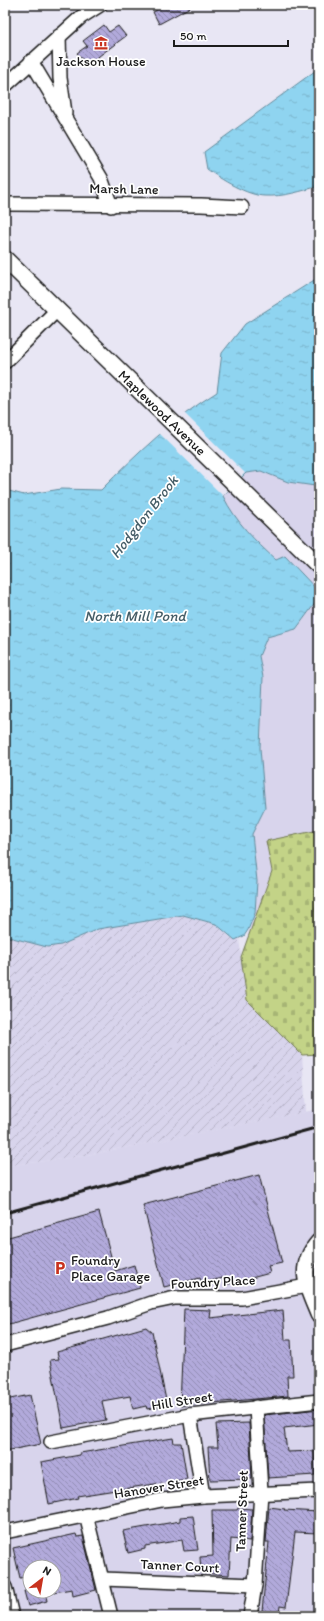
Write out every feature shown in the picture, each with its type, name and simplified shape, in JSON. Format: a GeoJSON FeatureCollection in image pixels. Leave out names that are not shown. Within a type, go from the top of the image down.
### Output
{"type":"FeatureCollection","features":[{"type":"Feature","properties":{"kind":"street"},"geometry":{"type":"LineString","coordinates":[[5,86],[81,17],[100,5]]}},
{"type":"Feature","properties":{"kind":"street"},"geometry":{"type":"LineString","coordinates":[[59,36],[60,78],[65,119]]}},
{"type":"Feature","properties":{"kind":"street"},"geometry":{"type":"LineString","coordinates":[[31,61],[101,178],[111,206]]}},
{"type":"Feature","properties":{"kind":"street","name":"Marsh Lane"},"geometry":{"type":"LineString","coordinates":[[5,204],[111,206],[201,205],[242,207]]}},
{"type":"Feature","properties":{"kind":"street","name":"Maplewood Avenue"},"geometry":{"type":"LineString","coordinates":[[5,259],[319,566]]}},
{"type":"Feature","properties":{"kind":"street"},"geometry":{"type":"LineString","coordinates":[[5,362],[56,310]]}},
{"type":"Feature","properties":{"kind":"street"},"geometry":{"type":"LineString","coordinates":[[316,1246],[306,1265],[305,1274],[307,1286],[319,1315]]}},
{"type":"Feature","properties":{"kind":"street","name":"Foundry Place"},"geometry":{"type":"LineString","coordinates":[[5,1345],[108,1318],[151,1303],[175,1298],[242,1298],[307,1286]]}},
{"type":"Feature","properties":{"kind":"street","name":"Hill Street"},"geometry":{"type":"LineString","coordinates":[[51,1442],[190,1415],[319,1401]]}},
{"type":"Feature","properties":{"kind":"street","name":"Tanner Street"},"geometry":{"type":"LineString","coordinates":[[250,1616],[255,1585],[261,1492],[256,1407]]}},
{"type":"Feature","properties":{"kind":"street"},"geometry":{"type":"LineString","coordinates":[[190,1415],[203,1496]]}},
{"type":"Feature","properties":{"kind":"street","name":"Hanover Street"},"geometry":{"type":"LineString","coordinates":[[5,1532],[162,1500],[261,1492],[319,1491]]}},
{"type":"Feature","properties":{"kind":"street"},"geometry":{"type":"LineString","coordinates":[[86,1516],[103,1579],[111,1616]]}},
{"type":"Feature","properties":{"kind":"street","name":"Tanner Court"},"geometry":{"type":"LineString","coordinates":[[103,1579],[255,1585]]}},
{"type":"Feature","properties":{"kind":"street"},"geometry":{"type":"LineString","coordinates":[[5,1587],[12,1616]]}},
{"type":"Feature","properties":{"kind":"shaded area"},"geometry":{"type":"Polygon","coordinates":[[[261,471],[288,482],[314,486],[319,482],[319,592],[285,556],[276,560],[250,535],[230,511],[223,496],[246,473],[261,471]]]}},
{"type":"Feature","properties":{"kind":"shaded area"},"geometry":{"type":"Polygon","coordinates":[[[319,598],[319,1054],[302,1055],[241,957],[255,913],[257,891],[252,834],[265,808],[260,748],[263,677],[259,656],[267,637],[296,629],[319,598]]]}},
{"type":"Feature","properties":{"kind":"shaded area"},"geometry":{"type":"Polygon","coordinates":[[[183,915],[216,924],[230,937],[235,940],[239,939],[247,1000],[302,1055],[306,1112],[77,1157],[5,1166],[5,936],[47,947],[61,945],[98,929],[183,915]]]}},
{"type":"Feature","properties":{"kind":"shaded area"},"geometry":{"type":"Polygon","coordinates":[[[319,1109],[319,1616],[5,1616],[5,1166],[77,1157],[319,1109]]]}},
{"type":"Feature","properties":{"kind":"green space"},"geometry":{"type":"Polygon","coordinates":[[[319,830],[319,1054],[302,1055],[247,1000],[241,957],[272,871],[266,841],[319,830]]]}},
{"type":"Feature","properties":{"kind":"water"},"geometry":{"type":"Polygon","coordinates":[[[319,68],[319,186],[286,195],[258,195],[234,186],[207,169],[204,152],[319,68]]]}},
{"type":"Feature","properties":{"kind":"water","name":"North Mill Pond"},"geometry":{"type":"Polygon","coordinates":[[[319,277],[319,482],[315,486],[288,482],[261,471],[246,473],[223,496],[246,531],[261,546],[276,560],[285,556],[319,592],[319,598],[296,629],[267,637],[259,656],[263,677],[260,748],[265,808],[252,834],[257,881],[255,913],[248,930],[244,936],[235,940],[216,924],[183,915],[98,929],[61,945],[47,947],[5,936],[5,490],[24,495],[61,489],[101,490],[170,425],[217,392],[222,353],[245,324],[319,277]]]}},
{"type":"Feature","properties":{"kind":"pier"},"geometry":{"type":"Polygon","coordinates":[[[183,412],[245,473],[223,496],[158,432],[183,412]]]}},
{"type":"Feature","properties":{"kind":"building"},"geometry":{"type":"Polygon","coordinates":[[[167,5],[194,5],[159,24],[153,12],[167,5]]]}},
{"type":"Feature","properties":{"kind":"building","name":"Jackson House"},"geometry":{"type":"Polygon","coordinates":[[[104,25],[109,32],[118,26],[126,36],[87,65],[77,53],[87,46],[83,41],[104,25]]]}},
{"type":"Feature","properties":{"kind":"building"},"geometry":{"type":"Polygon","coordinates":[[[259,1175],[282,1263],[268,1266],[270,1273],[225,1285],[223,1278],[202,1283],[200,1278],[164,1287],[143,1205],[259,1175]]]}},
{"type":"Feature","properties":{"kind":"building","name":"Foundry Place Garage"},"geometry":{"type":"Polygon","coordinates":[[[99,1212],[115,1271],[134,1265],[140,1288],[5,1325],[5,1238],[99,1212]]]}},
{"type":"Feature","properties":{"kind":"building"},"geometry":{"type":"Polygon","coordinates":[[[184,1309],[211,1310],[210,1318],[283,1310],[285,1340],[291,1340],[293,1376],[287,1376],[288,1396],[180,1406],[184,1309]]]}},
{"type":"Feature","properties":{"kind":"building"},"geometry":{"type":"Polygon","coordinates":[[[146,1327],[152,1332],[167,1405],[147,1409],[146,1406],[133,1409],[130,1396],[102,1401],[106,1420],[63,1428],[50,1360],[59,1359],[57,1352],[146,1327]]]}},
{"type":"Feature","properties":{"kind":"building"},"geometry":{"type":"Polygon","coordinates":[[[30,1395],[41,1444],[5,1451],[5,1400],[30,1395]]]}},
{"type":"Feature","properties":{"kind":"building"},"geometry":{"type":"Polygon","coordinates":[[[319,1409],[319,1424],[284,1428],[287,1452],[314,1451],[315,1475],[268,1478],[264,1415],[319,1409]]]}},
{"type":"Feature","properties":{"kind":"building"},"geometry":{"type":"Polygon","coordinates":[[[249,1423],[252,1479],[210,1480],[208,1447],[218,1447],[216,1424],[249,1423]]]}},
{"type":"Feature","properties":{"kind":"building"},"geometry":{"type":"Polygon","coordinates":[[[173,1438],[174,1443],[181,1443],[187,1479],[77,1496],[78,1498],[49,1504],[41,1462],[80,1455],[80,1453],[173,1438]]]}},
{"type":"Feature","properties":{"kind":"building"},"geometry":{"type":"Polygon","coordinates":[[[269,1507],[285,1509],[284,1510],[319,1512],[319,1533],[295,1532],[286,1607],[280,1606],[279,1613],[262,1611],[269,1542],[266,1542],[269,1507]]]}},
{"type":"Feature","properties":{"kind":"building"},"geometry":{"type":"Polygon","coordinates":[[[238,1508],[252,1509],[250,1541],[231,1539],[229,1575],[201,1573],[200,1557],[213,1556],[212,1510],[237,1510],[238,1508]]]}},
{"type":"Feature","properties":{"kind":"building"},"geometry":{"type":"Polygon","coordinates":[[[193,1516],[198,1550],[184,1551],[182,1540],[145,1546],[145,1549],[128,1553],[123,1531],[180,1521],[180,1517],[193,1516]]]}},
{"type":"Feature","properties":{"kind":"building"},"geometry":{"type":"Polygon","coordinates":[[[76,1534],[77,1537],[83,1536],[96,1590],[73,1596],[72,1589],[62,1591],[62,1559],[22,1559],[22,1578],[20,1578],[13,1548],[76,1534]]]}},
{"type":"Feature","properties":{"kind":"building"},"geometry":{"type":"Polygon","coordinates":[[[26,1599],[47,1599],[47,1601],[28,1606],[26,1599]]]}},
{"type":"Feature","properties":{"kind":"railway"},"geometry":{"type":"LineString","coordinates":[[5,1213],[319,1127]]}},
{"type":"Feature","properties":{"kind":"place","name":"Jackson House"},"geometry":{"type":"Point","coordinates":[101,43]}},
{"type":"Feature","properties":{"kind":"place","name":"Foundry Place Garage"},"geometry":{"type":"Point","coordinates":[60,1268]}},
{"type":"Feature","properties":{"kind":"water label","name":"Hodgdon Brook"},"geometry":{"type":"Point","coordinates":[144,517]}}]}
